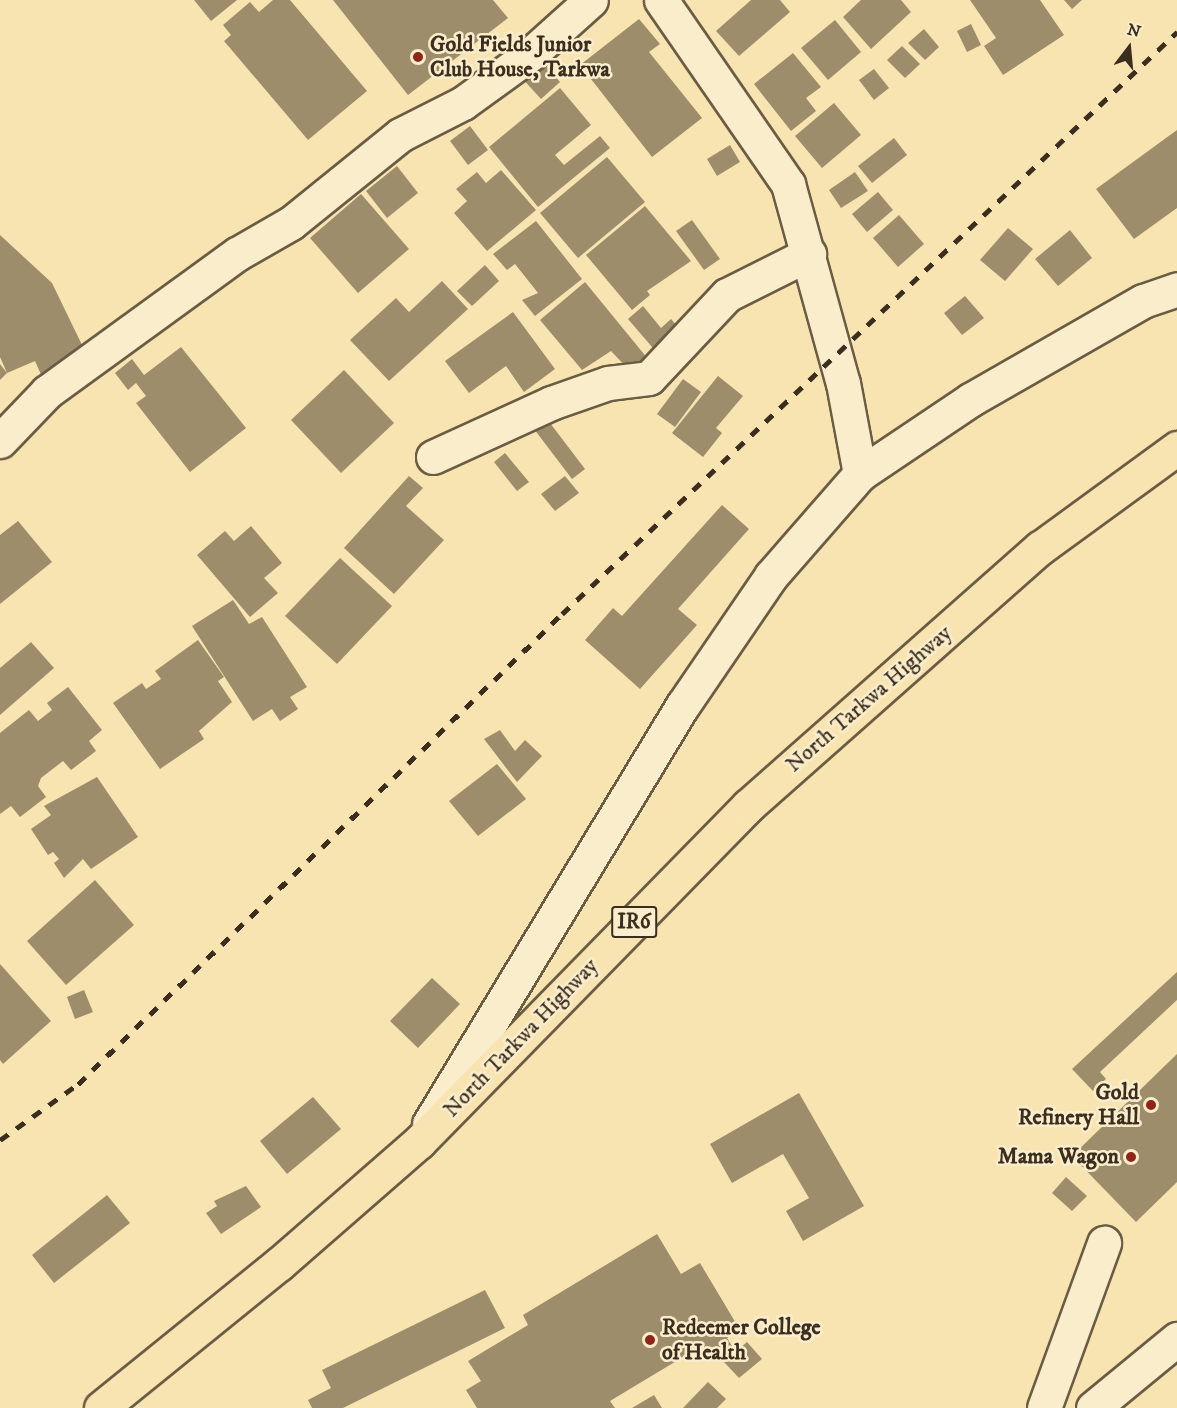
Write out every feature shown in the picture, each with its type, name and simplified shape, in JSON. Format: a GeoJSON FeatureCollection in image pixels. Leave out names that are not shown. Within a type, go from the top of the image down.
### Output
{"type":"FeatureCollection","features":[{"type":"Feature","properties":{"kind":"main road","name":"North Tarkwa Highway"},"geometry":{"type":"LineString","coordinates":[[101,1408],[419,1142],[748,806],[1040,548],[1177,448]]}},
{"type":"Feature","properties":{"kind":"street"},"geometry":{"type":"LineString","coordinates":[[0,441],[47,392],[237,254],[291,223],[400,135],[463,104],[498,78],[591,0]]}},
{"type":"Feature","properties":{"kind":"street"},"geometry":{"type":"LineString","coordinates":[[661,0],[788,184],[809,255],[860,474]]}},
{"type":"Feature","properties":{"kind":"street"},"geometry":{"type":"LineString","coordinates":[[433,457],[551,403],[608,383],[649,378],[727,295],[809,255]]}},
{"type":"Feature","properties":{"kind":"street"},"geometry":{"type":"LineString","coordinates":[[419,1142],[683,705],[771,576],[860,474],[970,400],[1143,301],[1177,289]]}},
{"type":"Feature","properties":{"kind":"street"},"geometry":{"type":"LineString","coordinates":[[1044,1408],[1104,1243]]}},
{"type":"Feature","properties":{"kind":"street"},"geometry":{"type":"LineString","coordinates":[[1093,1408],[1177,1339]]}},
{"type":"Feature","properties":{"kind":"building"},"geometry":{"type":"Polygon","coordinates":[[[194,0],[237,0],[211,21],[194,0]]]}},
{"type":"Feature","properties":{"kind":"building"},"geometry":{"type":"Polygon","coordinates":[[[273,0],[290,0],[367,91],[308,140],[224,41],[231,35],[223,25],[250,2],[259,12],[273,0]]]}},
{"type":"Feature","properties":{"kind":"building","name":"Gold Fields Junior Club House, Tarkwa"},"geometry":{"type":"Polygon","coordinates":[[[333,0],[493,0],[508,18],[408,95],[333,0]]]}},
{"type":"Feature","properties":{"kind":"building"},"geometry":{"type":"Polygon","coordinates":[[[751,0],[780,0],[790,12],[739,56],[716,31],[751,0]]]}},
{"type":"Feature","properties":{"kind":"building"},"geometry":{"type":"Polygon","coordinates":[[[861,0],[901,0],[911,12],[871,49],[843,17],[861,0]]]}},
{"type":"Feature","properties":{"kind":"building"},"geometry":{"type":"Polygon","coordinates":[[[970,0],[1040,0],[1064,35],[1003,75],[984,46],[996,38],[970,0]]]}},
{"type":"Feature","properties":{"kind":"building"},"geometry":{"type":"Polygon","coordinates":[[[1064,0],[1082,0],[1072,9],[1064,0]]]}},
{"type":"Feature","properties":{"kind":"building"},"geometry":{"type":"Polygon","coordinates":[[[639,19],[660,44],[649,52],[702,118],[652,157],[580,65],[639,19]]]}},
{"type":"Feature","properties":{"kind":"building"},"geometry":{"type":"Polygon","coordinates":[[[835,20],[861,52],[828,80],[801,48],[835,20]]]}},
{"type":"Feature","properties":{"kind":"building"},"geometry":{"type":"Polygon","coordinates":[[[971,24],[981,45],[967,52],[957,31],[971,24]]]}},
{"type":"Feature","properties":{"kind":"building"},"geometry":{"type":"Polygon","coordinates":[[[924,29],[939,47],[925,60],[908,43],[924,29]]]}},
{"type":"Feature","properties":{"kind":"building"},"geometry":{"type":"Polygon","coordinates":[[[902,46],[920,64],[905,78],[887,60],[902,46]]]}},
{"type":"Feature","properties":{"kind":"building"},"geometry":{"type":"Polygon","coordinates":[[[793,53],[821,87],[806,98],[816,111],[791,131],[754,84],[793,53]]]}},
{"type":"Feature","properties":{"kind":"building"},"geometry":{"type":"Polygon","coordinates":[[[540,59],[560,82],[541,99],[520,76],[540,59]]]}},
{"type":"Feature","properties":{"kind":"building"},"geometry":{"type":"Polygon","coordinates":[[[874,69],[889,88],[874,100],[859,80],[874,69]]]}},
{"type":"Feature","properties":{"kind":"building"},"geometry":{"type":"Polygon","coordinates":[[[560,88],[591,125],[555,155],[564,165],[600,136],[610,148],[538,207],[489,147],[560,88]]]}},
{"type":"Feature","properties":{"kind":"building"},"geometry":{"type":"Polygon","coordinates":[[[834,103],[861,135],[822,168],[795,136],[834,103]]]}},
{"type":"Feature","properties":{"kind":"building"},"geometry":{"type":"Polygon","coordinates":[[[470,126],[488,150],[468,165],[450,141],[470,126]]]}},
{"type":"Feature","properties":{"kind":"building"},"geometry":{"type":"Polygon","coordinates":[[[1177,130],[1177,208],[1134,239],[1096,189],[1177,130]]]}},
{"type":"Feature","properties":{"kind":"building"},"geometry":{"type":"Polygon","coordinates":[[[894,138],[907,155],[872,183],[858,166],[894,138]]]}},
{"type":"Feature","properties":{"kind":"building"},"geometry":{"type":"Polygon","coordinates":[[[730,145],[740,162],[717,176],[707,159],[730,145]]]}},
{"type":"Feature","properties":{"kind":"building"},"geometry":{"type":"Polygon","coordinates":[[[607,157],[645,202],[578,258],[540,213],[607,157]]]}},
{"type":"Feature","properties":{"kind":"building"},"geometry":{"type":"Polygon","coordinates":[[[397,166],[418,193],[387,218],[366,191],[397,166]]]}},
{"type":"Feature","properties":{"kind":"building"},"geometry":{"type":"Polygon","coordinates":[[[501,170],[536,210],[487,251],[454,213],[467,201],[456,189],[477,172],[486,183],[501,170]]]}},
{"type":"Feature","properties":{"kind":"building"},"geometry":{"type":"Polygon","coordinates":[[[855,172],[868,191],[841,208],[829,190],[855,172]]]}},
{"type":"Feature","properties":{"kind":"building"},"geometry":{"type":"Polygon","coordinates":[[[878,192],[893,210],[867,232],[852,214],[878,192]]]}},
{"type":"Feature","properties":{"kind":"building"},"geometry":{"type":"Polygon","coordinates":[[[361,194],[409,249],[358,293],[310,238],[361,194]]]}},
{"type":"Feature","properties":{"kind":"building"},"geometry":{"type":"Polygon","coordinates":[[[645,206],[691,261],[647,291],[650,295],[632,310],[586,255],[645,206]]]}},
{"type":"Feature","properties":{"kind":"building"},"geometry":{"type":"Polygon","coordinates":[[[899,215],[924,244],[898,267],[873,238],[899,215]]]}},
{"type":"Feature","properties":{"kind":"building"},"geometry":{"type":"Polygon","coordinates":[[[692,220],[720,259],[704,270],[676,231],[692,220]]]}},
{"type":"Feature","properties":{"kind":"building"},"geometry":{"type":"Polygon","coordinates":[[[536,221],[582,279],[535,316],[522,300],[538,293],[515,264],[507,270],[493,254],[536,221]]]}},
{"type":"Feature","properties":{"kind":"building"},"geometry":{"type":"Polygon","coordinates":[[[1008,228],[1033,249],[1005,281],[980,260],[1008,228]]]}},
{"type":"Feature","properties":{"kind":"building"},"geometry":{"type":"Polygon","coordinates":[[[1070,230],[1092,258],[1058,286],[1035,259],[1070,230]]]}},
{"type":"Feature","properties":{"kind":"building"},"geometry":{"type":"Polygon","coordinates":[[[0,235],[52,283],[83,347],[43,379],[35,361],[7,373],[0,357],[0,235]]]}},
{"type":"Feature","properties":{"kind":"building"},"geometry":{"type":"Polygon","coordinates":[[[485,265],[499,281],[472,306],[457,291],[485,265]]]}},
{"type":"Feature","properties":{"kind":"building"},"geometry":{"type":"Polygon","coordinates":[[[442,281],[468,309],[389,381],[350,340],[396,298],[409,312],[442,281]]]}},
{"type":"Feature","properties":{"kind":"building"},"geometry":{"type":"Polygon","coordinates":[[[585,282],[648,359],[629,370],[611,351],[582,370],[540,320],[585,282]]]}},
{"type":"Feature","properties":{"kind":"building"},"geometry":{"type":"Polygon","coordinates":[[[965,296],[984,318],[962,335],[944,313],[965,296]]]}},
{"type":"Feature","properties":{"kind":"building"},"geometry":{"type":"Polygon","coordinates":[[[643,306],[661,328],[671,319],[683,333],[658,354],[628,319],[643,306]]]}},
{"type":"Feature","properties":{"kind":"building"},"geometry":{"type":"Polygon","coordinates":[[[513,312],[555,369],[524,392],[506,366],[469,393],[445,361],[513,312]]]}},
{"type":"Feature","properties":{"kind":"building"},"geometry":{"type":"Polygon","coordinates":[[[181,347],[246,428],[190,472],[136,403],[146,396],[136,383],[128,390],[115,373],[132,359],[144,375],[181,347]]]}},
{"type":"Feature","properties":{"kind":"building"},"geometry":{"type":"Polygon","coordinates":[[[0,364],[7,373],[0,380],[0,364]]]}},
{"type":"Feature","properties":{"kind":"building"},"geometry":{"type":"Polygon","coordinates":[[[344,370],[394,423],[341,473],[291,420],[344,370]]]}},
{"type":"Feature","properties":{"kind":"building"},"geometry":{"type":"Polygon","coordinates":[[[718,376],[743,396],[716,428],[722,433],[703,457],[672,433],[718,376]]]}},
{"type":"Feature","properties":{"kind":"building"},"geometry":{"type":"Polygon","coordinates":[[[683,379],[701,392],[675,427],[657,414],[683,379]]]}},
{"type":"Feature","properties":{"kind":"building"},"geometry":{"type":"Polygon","coordinates":[[[547,419],[585,469],[572,479],[534,429],[547,419]]]}},
{"type":"Feature","properties":{"kind":"building"},"geometry":{"type":"Polygon","coordinates":[[[505,453],[529,482],[517,491],[494,462],[505,453]]]}},
{"type":"Feature","properties":{"kind":"building"},"geometry":{"type":"Polygon","coordinates":[[[409,476],[423,488],[406,506],[444,540],[394,594],[344,548],[409,476]]]}},
{"type":"Feature","properties":{"kind":"building"},"geometry":{"type":"Polygon","coordinates":[[[565,476],[579,493],[555,511],[541,494],[565,476]]]}},
{"type":"Feature","properties":{"kind":"building"},"geometry":{"type":"Polygon","coordinates":[[[722,505],[749,529],[678,609],[697,625],[640,689],[585,640],[613,608],[622,616],[722,505]]]}},
{"type":"Feature","properties":{"kind":"building"},"geometry":{"type":"Polygon","coordinates":[[[18,521],[52,562],[0,604],[0,535],[18,521]]]}},
{"type":"Feature","properties":{"kind":"building"},"geometry":{"type":"Polygon","coordinates":[[[251,526],[282,563],[264,578],[278,593],[250,617],[197,555],[225,531],[234,541],[251,526]]]}},
{"type":"Feature","properties":{"kind":"building"},"geometry":{"type":"Polygon","coordinates":[[[340,558],[392,606],[337,664],[285,616],[340,558]]]}},
{"type":"Feature","properties":{"kind":"building"},"geometry":{"type":"Polygon","coordinates":[[[233,600],[249,624],[262,617],[307,687],[290,697],[298,709],[280,721],[272,709],[253,721],[192,626],[233,600]]]}},
{"type":"Feature","properties":{"kind":"building"},"geometry":{"type":"Polygon","coordinates":[[[198,640],[224,677],[218,681],[232,702],[199,731],[204,739],[160,769],[113,703],[142,683],[146,689],[161,679],[155,671],[198,640]]]}},
{"type":"Feature","properties":{"kind":"building"},"geometry":{"type":"Polygon","coordinates":[[[31,642],[54,668],[0,715],[0,668],[31,642]]]}},
{"type":"Feature","properties":{"kind":"building"},"geometry":{"type":"Polygon","coordinates":[[[68,687],[102,730],[89,741],[96,751],[71,770],[63,761],[41,778],[38,786],[46,797],[20,817],[11,806],[0,814],[0,733],[29,710],[38,721],[52,710],[47,703],[68,687]]]}},
{"type":"Feature","properties":{"kind":"building"},"geometry":{"type":"Polygon","coordinates":[[[500,730],[515,751],[525,740],[542,756],[517,782],[484,739],[500,730]]]}},
{"type":"Feature","properties":{"kind":"building"},"geometry":{"type":"Polygon","coordinates":[[[497,764],[526,799],[478,836],[449,801],[497,764]]]}},
{"type":"Feature","properties":{"kind":"building"},"geometry":{"type":"Polygon","coordinates":[[[97,777],[138,837],[91,869],[83,859],[64,878],[54,863],[59,859],[53,852],[48,855],[31,829],[51,815],[44,806],[97,777]]]}},
{"type":"Feature","properties":{"kind":"building"},"geometry":{"type":"Polygon","coordinates":[[[95,880],[134,925],[66,985],[27,941],[95,880]]]}},
{"type":"Feature","properties":{"kind":"building"},"geometry":{"type":"Polygon","coordinates":[[[0,964],[51,1021],[3,1064],[0,1060],[0,964]]]}},
{"type":"Feature","properties":{"kind":"building"},"geometry":{"type":"Polygon","coordinates":[[[1177,972],[1177,1000],[1100,1072],[1106,1079],[1093,1091],[1072,1069],[1177,972]]]}},
{"type":"Feature","properties":{"kind":"building"},"geometry":{"type":"Polygon","coordinates":[[[432,978],[460,1004],[418,1048],[390,1021],[432,978]]]}},
{"type":"Feature","properties":{"kind":"building"},"geometry":{"type":"Polygon","coordinates":[[[84,990],[93,1012],[75,1019],[67,997],[84,990]]]}},
{"type":"Feature","properties":{"kind":"building","name":"Gold Refinery Hall"},"geometry":{"type":"Polygon","coordinates":[[[1177,1054],[1177,1182],[1136,1222],[1072,1156],[1177,1054]]]}},
{"type":"Feature","properties":{"kind":"building"},"geometry":{"type":"Polygon","coordinates":[[[799,1093],[864,1206],[803,1241],[786,1211],[809,1198],[783,1154],[732,1183],[710,1144],[799,1093]]]}},
{"type":"Feature","properties":{"kind":"building"},"geometry":{"type":"Polygon","coordinates":[[[313,1097],[341,1129],[287,1174],[260,1141],[313,1097]]]}},
{"type":"Feature","properties":{"kind":"building"},"geometry":{"type":"Polygon","coordinates":[[[1066,1177],[1087,1196],[1072,1211],[1052,1193],[1066,1177]]]}},
{"type":"Feature","properties":{"kind":"building"},"geometry":{"type":"Polygon","coordinates":[[[246,1186],[261,1207],[221,1234],[206,1213],[217,1206],[214,1201],[246,1186]]]}},
{"type":"Feature","properties":{"kind":"building"},"geometry":{"type":"Polygon","coordinates":[[[107,1195],[130,1223],[54,1283],[32,1255],[107,1195]]]}},
{"type":"Feature","properties":{"kind":"building"},"geometry":{"type":"Polygon","coordinates":[[[657,1234],[681,1274],[700,1263],[740,1330],[727,1338],[734,1349],[713,1361],[703,1345],[610,1401],[615,1408],[477,1408],[466,1390],[481,1381],[468,1361],[528,1325],[523,1315],[657,1234]]]}},
{"type":"Feature","properties":{"kind":"building"},"geometry":{"type":"Polygon","coordinates":[[[485,1290],[505,1328],[343,1408],[312,1408],[308,1400],[331,1388],[322,1370],[485,1290]]]}},
{"type":"Feature","properties":{"kind":"building"},"geometry":{"type":"Polygon","coordinates":[[[747,1342],[762,1359],[739,1378],[724,1362],[747,1342]]]}},
{"type":"Feature","properties":{"kind":"building"},"geometry":{"type":"Polygon","coordinates":[[[708,1382],[726,1399],[717,1408],[683,1408],[708,1382]]]}},
{"type":"Feature","properties":{"kind":"building"},"geometry":{"type":"Polygon","coordinates":[[[654,1395],[662,1408],[632,1408],[654,1395]]]}},
{"type":"Feature","properties":{"kind":"railway"},"geometry":{"type":"LineString","coordinates":[[0,1140],[78,1084],[562,614],[1177,32]]}},
{"type":"Feature","properties":{"kind":"place","name":"Gold Fields Junior Club House, Tarkwa"},"geometry":{"type":"Point","coordinates":[418,57]}},
{"type":"Feature","properties":{"kind":"place","name":"Gold Refinery Hall"},"geometry":{"type":"Point","coordinates":[1151,1105]}},
{"type":"Feature","properties":{"kind":"place","name":"Mama Wagon"},"geometry":{"type":"Point","coordinates":[1131,1157]}},
{"type":"Feature","properties":{"kind":"place","name":"Redeemer College of Health"},"geometry":{"type":"Point","coordinates":[650,1340]}}]}
